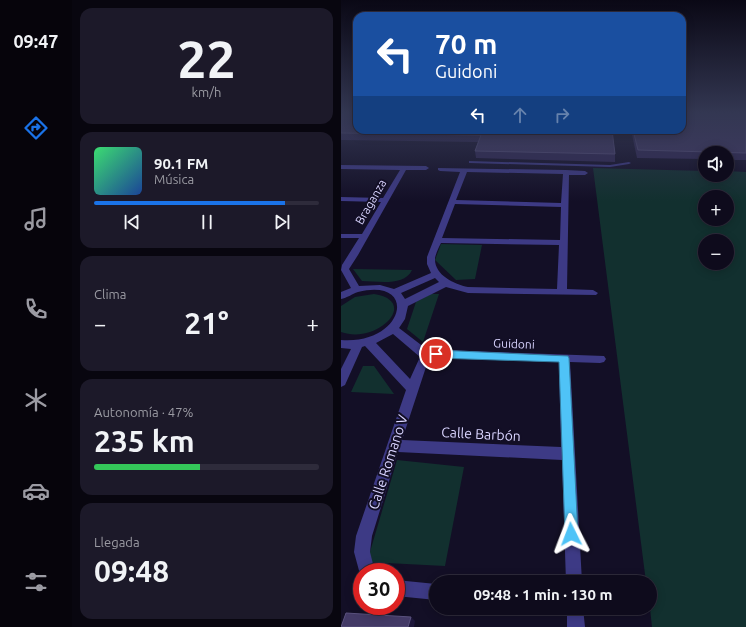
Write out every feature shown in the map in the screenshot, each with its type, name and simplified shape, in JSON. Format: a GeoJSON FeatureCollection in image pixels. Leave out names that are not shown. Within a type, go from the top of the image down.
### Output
{"type":"FeatureCollection","features":[{"type":"Feature","properties":{"kind":"street"},"geometry":{"type":"LineString","coordinates":[[341,167],[426,168]]}},
{"type":"Feature","properties":{"kind":"street","name":"Braganza"},"geometry":{"type":"LineString","coordinates":[[356,289],[345,269],[405,168]]}},
{"type":"Feature","properties":{"kind":"street"},"geometry":{"type":"LineString","coordinates":[[440,169],[585,173]]}},
{"type":"Feature","properties":{"kind":"street"},"geometry":{"type":"LineString","coordinates":[[464,170],[431,257],[432,268],[436,274],[446,283],[458,289],[593,293]]}},
{"type":"Feature","properties":{"kind":"street"},"geometry":{"type":"LineString","coordinates":[[562,292],[566,172]]}},
{"type":"Feature","properties":{"kind":"street"},"geometry":{"type":"LineString","coordinates":[[341,199],[386,200]]}},
{"type":"Feature","properties":{"kind":"street"},"geometry":{"type":"LineString","coordinates":[[452,202],[565,204]]}},
{"type":"Feature","properties":{"kind":"street"},"geometry":{"type":"LineString","coordinates":[[341,236],[365,236]]}},
{"type":"Feature","properties":{"kind":"street"},"geometry":{"type":"LineString","coordinates":[[437,240],[564,243]]}},
{"type":"Feature","properties":{"kind":"street"},"geometry":{"type":"LineString","coordinates":[[395,293],[436,274]]}},
{"type":"Feature","properties":{"kind":"street"},"geometry":{"type":"LineString","coordinates":[[403,304],[446,283]]}},
{"type":"Feature","properties":{"kind":"street"},"geometry":{"type":"LineString","coordinates":[[341,296],[356,289],[371,287],[384,288],[395,293],[403,304],[403,312],[399,320],[393,328],[382,336],[363,343],[341,344]]}},
{"type":"Feature","properties":{"kind":"street"},"geometry":{"type":"LineString","coordinates":[[393,328],[427,356]]}},
{"type":"Feature","properties":{"kind":"street"},"geometry":{"type":"LineString","coordinates":[[341,382],[363,343]]}},
{"type":"Feature","properties":{"kind":"street"},"geometry":{"type":"LineString","coordinates":[[363,343],[412,389]]}},
{"type":"Feature","properties":{"kind":"street","name":"Guidoni"},"geometry":{"type":"LineString","coordinates":[[427,356],[443,354],[600,359]]}},
{"type":"Feature","properties":{"kind":"street","name":"Calle Romano V"},"geometry":{"type":"LineString","coordinates":[[365,563],[362,552],[364,536],[412,389],[427,356]]}},
{"type":"Feature","properties":{"kind":"street"},"geometry":{"type":"LineString","coordinates":[[564,358],[574,575]]}},
{"type":"Feature","properties":{"kind":"street","name":"Calle Barbón"},"geometry":{"type":"LineString","coordinates":[[393,446],[568,454]]}},
{"type":"Feature","properties":{"kind":"street"},"geometry":{"type":"LineString","coordinates":[[405,589],[429,591]]}},
{"type":"Feature","properties":{"kind":"street"},"geometry":{"type":"LineString","coordinates":[[575,615],[576,627]]}},
{"type":"Feature","properties":{"kind":"lane"},"geometry":{"type":"LineString","coordinates":[[470,162],[610,166],[629,163]]}},
{"type":"Feature","properties":{"kind":"green space"},"geometry":{"type":"Polygon","coordinates":[[[593,168],[698,171],[698,182],[734,182],[734,171],[746,172],[746,627],[652,627],[651,615],[657,615],[657,575],[645,575],[593,168]]]}},
{"type":"Feature","properties":{"kind":"green space"},"geometry":{"type":"Polygon","coordinates":[[[441,244],[482,245],[475,279],[456,280],[435,260],[441,244]]]}},
{"type":"Feature","properties":{"kind":"green space"},"geometry":{"type":"Polygon","coordinates":[[[353,269],[412,270],[403,279],[382,282],[362,281],[353,269]]]}},
{"type":"Feature","properties":{"kind":"green space"},"geometry":{"type":"Polygon","coordinates":[[[374,294],[387,298],[393,305],[394,313],[389,320],[380,328],[368,333],[355,334],[341,332],[341,306],[355,297],[374,294]]]}},
{"type":"Feature","properties":{"kind":"green space"},"geometry":{"type":"Polygon","coordinates":[[[431,294],[439,294],[423,342],[407,329],[416,302],[431,294]]]}},
{"type":"Feature","properties":{"kind":"green space"},"geometry":{"type":"Polygon","coordinates":[[[363,366],[374,366],[394,394],[351,392],[363,366]]]}},
{"type":"Feature","properties":{"kind":"green space"},"geometry":{"type":"Polygon","coordinates":[[[397,460],[464,467],[445,566],[367,562],[397,460]]]}},
{"type":"Feature","properties":{"kind":"building"},"geometry":{"type":"Polygon","coordinates":[[[478,142],[614,142],[615,154],[475,151],[478,142]]]}},
{"type":"Feature","properties":{"kind":"building"},"geometry":{"type":"Polygon","coordinates":[[[636,142],[746,142],[746,153],[734,153],[734,146],[698,146],[698,152],[638,150],[636,142]]]}},
{"type":"Feature","properties":{"kind":"building"},"geometry":{"type":"Polygon","coordinates":[[[346,613],[353,613],[353,615],[411,617],[408,627],[341,627],[346,613]]]}},
{"type":"Feature","properties":{"kind":"route"},"geometry":{"type":"LineString","coordinates":[[436,354],[564,358],[571,534]]}}]}
